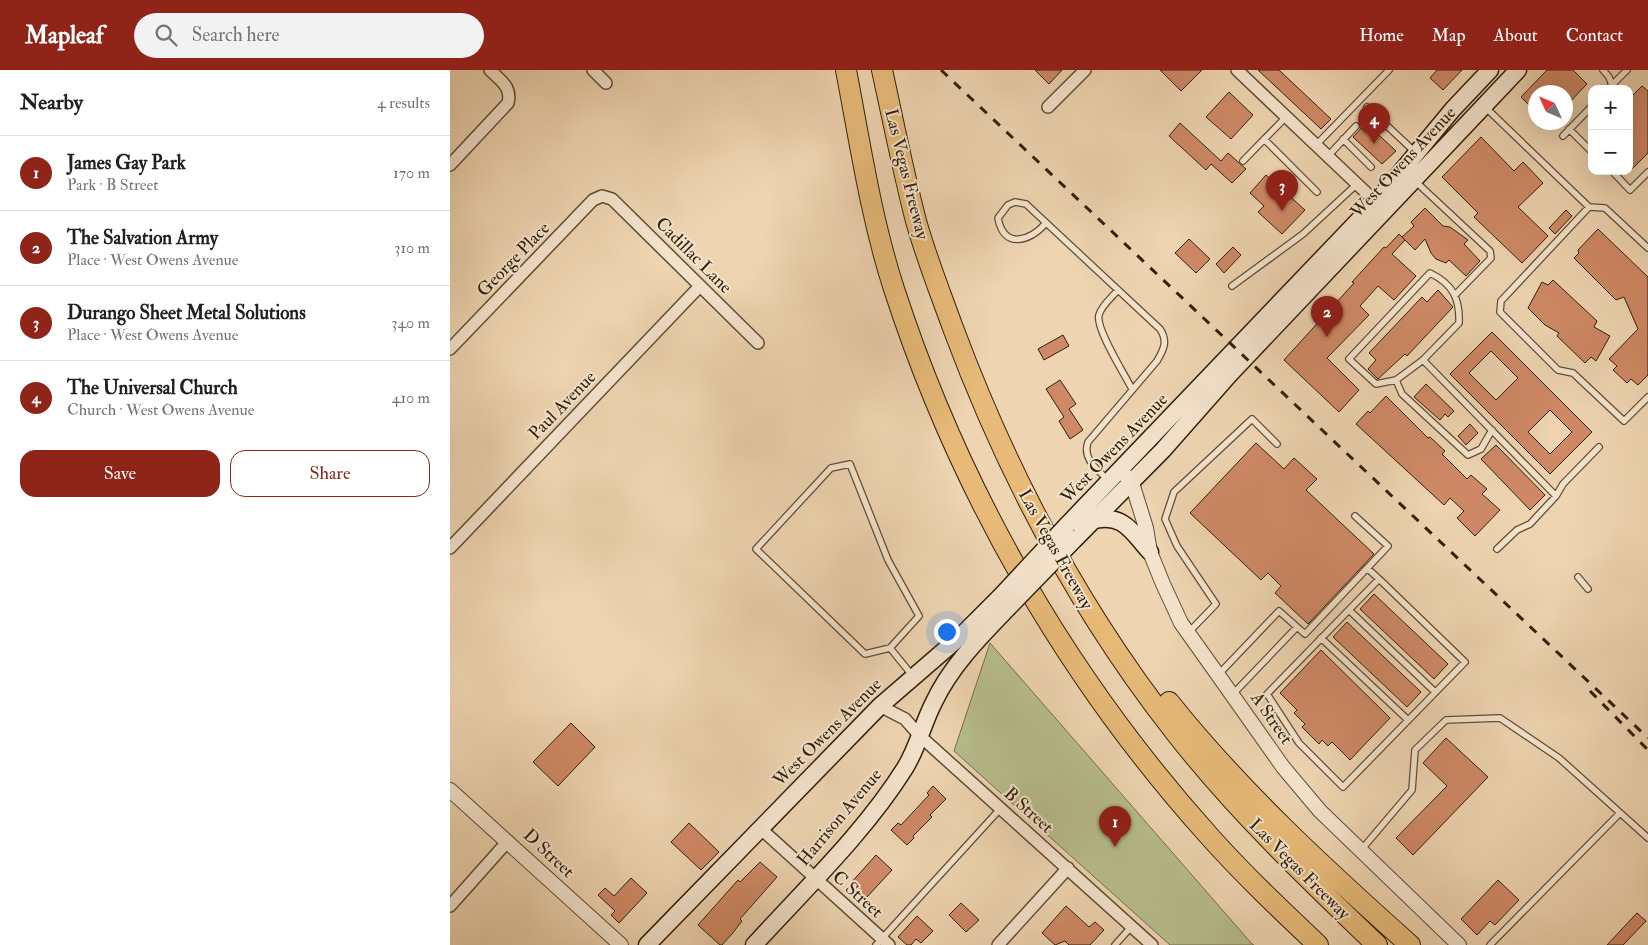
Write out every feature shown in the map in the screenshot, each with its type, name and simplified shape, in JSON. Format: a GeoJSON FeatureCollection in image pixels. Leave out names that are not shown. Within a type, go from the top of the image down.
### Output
{"type":"FeatureCollection","features":[{"type":"Feature","properties":{"kind":"highway","name":"Las Vegas Freeway"},"geometry":{"type":"LineString","coordinates":[[846,70],[878,230],[894,288],[939,409],[993,527],[1061,643],[1129,739],[1210,838],[1318,945]]}},
{"type":"Feature","properties":{"kind":"highway","name":"Las Vegas Freeway"},"geometry":{"type":"LineString","coordinates":[[882,70],[914,213],[933,274],[976,391],[995,434],[1036,518],[1063,566],[1138,683],[1191,752],[1280,851],[1377,945]]}},
{"type":"Feature","properties":{"kind":"highway"},"geometry":{"type":"LineString","coordinates":[[1063,566],[1162,694],[1229,773],[1307,851],[1410,945]]}},
{"type":"Feature","properties":{"kind":"main road","name":"West Owens Avenue"},"geometry":{"type":"LineString","coordinates":[[934,702],[959,662],[1004,603],[1072,531],[1115,476],[1376,202],[1453,109],[1490,70]]}},
{"type":"Feature","properties":{"kind":"main road","name":"West Owens Avenue"},"geometry":{"type":"LineString","coordinates":[[1072,531],[1091,521],[1132,483],[1230,374],[1518,70]]}},
{"type":"Feature","properties":{"kind":"main road"},"geometry":{"type":"LineString","coordinates":[[1453,109],[1467,123]]}},
{"type":"Feature","properties":{"kind":"main road"},"geometry":{"type":"LineString","coordinates":[[1091,521],[1113,518],[1124,524],[1150,552]]}},
{"type":"Feature","properties":{"kind":"main road","name":"West Owens Avenue"},"geometry":{"type":"LineString","coordinates":[[647,945],[880,706],[961,636],[1004,603]]}},
{"type":"Feature","properties":{"kind":"main road","name":"Harrison Avenue"},"geometry":{"type":"LineString","coordinates":[[754,945],[879,807],[906,767],[934,702]]}},
{"type":"Feature","properties":{"kind":"street"},"geometry":{"type":"LineString","coordinates":[[450,165],[508,104],[510,95],[507,87],[490,70]]}},
{"type":"Feature","properties":{"kind":"street"},"geometry":{"type":"LineString","coordinates":[[593,70],[606,83]]}},
{"type":"Feature","properties":{"kind":"street"},"geometry":{"type":"LineString","coordinates":[[1048,108],[1084,70]]}},
{"type":"Feature","properties":{"kind":"street"},"geometry":{"type":"LineString","coordinates":[[1237,70],[1376,202]]}},
{"type":"Feature","properties":{"kind":"street","name":"Cadillac Lane"},"geometry":{"type":"LineString","coordinates":[[602,196],[612,199],[758,344]]}},
{"type":"Feature","properties":{"kind":"street","name":"George Place"},"geometry":{"type":"LineString","coordinates":[[450,349],[594,200],[602,196]]}},
{"type":"Feature","properties":{"kind":"street","name":"Paul Avenue"},"geometry":{"type":"LineString","coordinates":[[450,548],[700,286]]}},
{"type":"Feature","properties":{"kind":"street","name":"A Street"},"geometry":{"type":"LineString","coordinates":[[1115,476],[1132,483],[1146,528],[1150,552],[1181,623],[1302,792],[1459,945]]}},
{"type":"Feature","properties":{"kind":"street","name":"B Street"},"geometry":{"type":"LineString","coordinates":[[880,706],[905,719],[920,736],[1152,945]]}},
{"type":"Feature","properties":{"kind":"street","name":"D Street"},"geometry":{"type":"LineString","coordinates":[[450,790],[621,945]]}},
{"type":"Feature","properties":{"kind":"street","name":"C Street"},"geometry":{"type":"LineString","coordinates":[[760,828],[882,943]]}},
{"type":"Feature","properties":{"kind":"street"},"geometry":{"type":"LineString","coordinates":[[450,906],[508,841]]}},
{"type":"Feature","properties":{"kind":"street"},"geometry":{"type":"LineString","coordinates":[[998,945],[1068,868]]}},
{"type":"Feature","properties":{"kind":"lane"},"geometry":{"type":"LineString","coordinates":[[1316,146],[1388,70]]}},
{"type":"Feature","properties":{"kind":"lane"},"geometry":{"type":"LineString","coordinates":[[1603,70],[1609,77],[1610,85]]}},
{"type":"Feature","properties":{"kind":"lane"},"geometry":{"type":"LineString","coordinates":[[1612,85],[1627,70]]}},
{"type":"Feature","properties":{"kind":"lane"},"geometry":{"type":"LineString","coordinates":[[1483,106],[1589,208],[1605,208],[1648,248]]}},
{"type":"Feature","properties":{"kind":"lane"},"geometry":{"type":"LineString","coordinates":[[1367,107],[1417,153]]}},
{"type":"Feature","properties":{"kind":"lane"},"geometry":{"type":"LineString","coordinates":[[1573,125],[1588,110]]}},
{"type":"Feature","properties":{"kind":"lane"},"geometry":{"type":"LineString","coordinates":[[1243,161],[1286,117]]}},
{"type":"Feature","properties":{"kind":"lane"},"geometry":{"type":"LineString","coordinates":[[1328,156],[1356,126]]}},
{"type":"Feature","properties":{"kind":"lane"},"geometry":{"type":"LineString","coordinates":[[1563,136],[1568,130]]}},
{"type":"Feature","properties":{"kind":"lane"},"geometry":{"type":"LineString","coordinates":[[1570,130],[1588,148]]}},
{"type":"Feature","properties":{"kind":"lane"},"geometry":{"type":"LineString","coordinates":[[1264,139],[1317,192]]}},
{"type":"Feature","properties":{"kind":"lane"},"geometry":{"type":"LineString","coordinates":[[1343,139],[1371,167]]}},
{"type":"Feature","properties":{"kind":"lane"},"geometry":{"type":"LineString","coordinates":[[1616,175],[1630,190],[1648,172]]}},
{"type":"Feature","properties":{"kind":"lane"},"geometry":{"type":"LineString","coordinates":[[1414,180],[1490,251],[1490,258],[1486,264],[1455,295]]}},
{"type":"Feature","properties":{"kind":"lane"},"geometry":{"type":"LineString","coordinates":[[1232,286],[1303,234],[1357,184]]}},
{"type":"Feature","properties":{"kind":"lane"},"geometry":{"type":"LineString","coordinates":[[1046,223],[1038,232],[1025,240],[1014,240],[1007,236],[1000,226],[998,218],[1008,206],[1015,202],[1026,204],[1118,290],[1164,336],[1163,350],[1157,360],[1088,442],[1086,449],[1087,459],[1115,476]]}},
{"type":"Feature","properties":{"kind":"lane"},"geometry":{"type":"LineString","coordinates":[[1589,208],[1501,301],[1500,312],[1558,370],[1573,373],[1624,421],[1648,397]]}},
{"type":"Feature","properties":{"kind":"lane"},"geometry":{"type":"LineString","coordinates":[[1430,273],[1438,277],[1455,295],[1460,306],[1459,323],[1423,360],[1396,380],[1376,384],[1349,359],[1430,273]]}},
{"type":"Feature","properties":{"kind":"lane"},"geometry":{"type":"LineString","coordinates":[[1118,290],[1099,312],[1098,318],[1101,330],[1132,389]]}},
{"type":"Feature","properties":{"kind":"lane"},"geometry":{"type":"LineString","coordinates":[[1423,360],[1556,496]]}},
{"type":"Feature","properties":{"kind":"lane"},"geometry":{"type":"LineString","coordinates":[[1396,380],[1402,394],[1468,455],[1480,449],[1492,430]]}},
{"type":"Feature","properties":{"kind":"lane"},"geometry":{"type":"LineString","coordinates":[[1188,633],[1216,604],[1177,546],[1165,519],[1174,492],[1252,419],[1277,444]]}},
{"type":"Feature","properties":{"kind":"lane"},"geometry":{"type":"LineString","coordinates":[[1497,550],[1517,530],[1530,524],[1556,496],[1563,484],[1599,447]]}},
{"type":"Feature","properties":{"kind":"lane"},"geometry":{"type":"LineString","coordinates":[[850,464],[888,560],[919,616],[890,648],[865,654],[756,549],[831,468],[850,464]]}},
{"type":"Feature","properties":{"kind":"lane"},"geometry":{"type":"LineString","coordinates":[[1218,675],[1279,611],[1304,634],[1388,546],[1356,516]]}},
{"type":"Feature","properties":{"kind":"lane"},"geometry":{"type":"LineString","coordinates":[[1367,568],[1379,579],[1465,662],[1343,787],[1299,743],[1267,694],[1379,579]]}},
{"type":"Feature","properties":{"kind":"lane"},"geometry":{"type":"LineString","coordinates":[[1578,577],[1588,589]]}},
{"type":"Feature","properties":{"kind":"lane"},"geometry":{"type":"LineString","coordinates":[[1349,610],[1435,692]]}},
{"type":"Feature","properties":{"kind":"lane"},"geometry":{"type":"LineString","coordinates":[[1232,695],[1297,627]]}},
{"type":"Feature","properties":{"kind":"lane"},"geometry":{"type":"LineString","coordinates":[[1321,638],[1408,720]]}},
{"type":"Feature","properties":{"kind":"lane"},"geometry":{"type":"LineString","coordinates":[[890,648],[914,677]]}},
{"type":"Feature","properties":{"kind":"lane"},"geometry":{"type":"LineString","coordinates":[[1361,851],[1368,839],[1412,790],[1415,750],[1446,720],[1500,718],[1559,758],[1648,838]]}},
{"type":"Feature","properties":{"kind":"lane"},"geometry":{"type":"LineString","coordinates":[[882,943],[1002,808]]}},
{"type":"Feature","properties":{"kind":"lane"},"geometry":{"type":"LineString","coordinates":[[1490,945],[1620,813]]}},
{"type":"Feature","properties":{"kind":"lane"},"geometry":{"type":"LineString","coordinates":[[1115,945],[1132,926]]}},
{"type":"Feature","properties":{"kind":"green space"},"geometry":{"type":"Polygon","coordinates":[[[990,643],[1254,945],[1170,945],[954,751],[990,643]]]}},
{"type":"Feature","properties":{"kind":"building"},"geometry":{"type":"Polygon","coordinates":[[[1035,70],[1062,70],[1049,84],[1035,70]]]}},
{"type":"Feature","properties":{"kind":"building"},"geometry":{"type":"Polygon","coordinates":[[[1160,70],[1202,70],[1181,91],[1160,70]]]}},
{"type":"Feature","properties":{"kind":"building"},"geometry":{"type":"Polygon","coordinates":[[[1258,70],[1279,70],[1331,119],[1321,129],[1258,70]]]}},
{"type":"Feature","properties":{"kind":"building"},"geometry":{"type":"Polygon","coordinates":[[[1437,70],[1462,70],[1443,90],[1430,78],[1437,70]]]}},
{"type":"Feature","properties":{"kind":"building"},"geometry":{"type":"Polygon","coordinates":[[[1547,70],[1573,70],[1587,84],[1573,99],[1573,85],[1533,85],[1547,70]]]}},
{"type":"Feature","properties":{"kind":"building"},"geometry":{"type":"Polygon","coordinates":[[[1642,86],[1648,91],[1648,153],[1633,168],[1633,99],[1633,95],[1642,86]]]}},
{"type":"Feature","properties":{"kind":"building"},"geometry":{"type":"Polygon","coordinates":[[[1528,90],[1528,104],[1521,97],[1528,90]]]}},
{"type":"Feature","properties":{"kind":"building"},"geometry":{"type":"Polygon","coordinates":[[[1229,92],[1253,115],[1231,139],[1206,117],[1229,92]]]}},
{"type":"Feature","properties":{"kind":"building"},"geometry":{"type":"Polygon","coordinates":[[[1180,123],[1221,161],[1228,153],[1246,169],[1232,183],[1211,164],[1206,170],[1169,136],[1180,123]]]}},
{"type":"Feature","properties":{"kind":"building"},"geometry":{"type":"Polygon","coordinates":[[[1366,123],[1396,151],[1382,164],[1353,137],[1366,123]]]}},
{"type":"Feature","properties":{"kind":"building"},"geometry":{"type":"Polygon","coordinates":[[[1481,137],[1514,171],[1523,162],[1543,183],[1518,207],[1548,236],[1522,263],[1474,217],[1478,213],[1442,177],[1481,137]]]}},
{"type":"Feature","properties":{"kind":"building"},"geometry":{"type":"Polygon","coordinates":[[[1266,175],[1305,210],[1282,234],[1258,212],[1264,206],[1250,193],[1266,175]]]}},
{"type":"Feature","properties":{"kind":"building"},"geometry":{"type":"Polygon","coordinates":[[[1425,208],[1443,226],[1450,227],[1468,240],[1464,244],[1480,261],[1466,276],[1449,260],[1446,263],[1436,259],[1425,239],[1415,250],[1402,237],[1414,226],[1411,222],[1425,208]]]}},
{"type":"Feature","properties":{"kind":"building"},"geometry":{"type":"Polygon","coordinates":[[[1566,210],[1572,216],[1555,234],[1549,228],[1566,210]]]}},
{"type":"Feature","properties":{"kind":"building"},"geometry":{"type":"Polygon","coordinates":[[[1598,229],[1648,277],[1648,375],[1638,385],[1631,379],[1627,383],[1613,370],[1617,366],[1609,359],[1638,329],[1624,297],[1616,300],[1574,258],[1579,253],[1578,250],[1598,229]]]}},
{"type":"Feature","properties":{"kind":"building"},"geometry":{"type":"Polygon","coordinates":[[[1399,234],[1405,240],[1392,254],[1416,276],[1394,300],[1378,286],[1360,306],[1369,315],[1327,358],[1359,390],[1339,412],[1284,360],[1354,283],[1352,282],[1384,247],[1386,248],[1399,234]]]}},
{"type":"Feature","properties":{"kind":"building"},"geometry":{"type":"Polygon","coordinates":[[[1189,239],[1210,259],[1196,273],[1175,253],[1189,239]]]}},
{"type":"Feature","properties":{"kind":"building"},"geometry":{"type":"Polygon","coordinates":[[[1233,247],[1241,255],[1224,273],[1216,264],[1233,247]]]}},
{"type":"Feature","properties":{"kind":"building"},"geometry":{"type":"Polygon","coordinates":[[[1553,280],[1597,321],[1594,327],[1610,336],[1596,361],[1591,357],[1585,363],[1557,336],[1559,333],[1545,325],[1528,308],[1542,282],[1548,285],[1553,280]]]}},
{"type":"Feature","properties":{"kind":"building"},"geometry":{"type":"Polygon","coordinates":[[[1438,290],[1453,307],[1407,356],[1405,354],[1378,379],[1368,369],[1376,360],[1369,353],[1422,297],[1427,302],[1438,290]]]}},
{"type":"Feature","properties":{"kind":"building"},"geometry":{"type":"Polygon","coordinates":[[[1492,332],[1592,432],[1550,474],[1450,374],[1492,332]],[[1491,351],[1469,373],[1496,400],[1518,378],[1491,351]],[[1550,410],[1528,432],[1550,454],[1572,432],[1550,410]]]}},
{"type":"Feature","properties":{"kind":"building"},"geometry":{"type":"Polygon","coordinates":[[[1063,335],[1069,346],[1044,360],[1038,349],[1063,335]]]}},
{"type":"Feature","properties":{"kind":"building"},"geometry":{"type":"Polygon","coordinates":[[[1060,380],[1076,404],[1069,409],[1083,430],[1070,439],[1059,421],[1064,417],[1046,389],[1060,380]]]}},
{"type":"Feature","properties":{"kind":"building"},"geometry":{"type":"Polygon","coordinates":[[[1426,384],[1454,411],[1448,417],[1445,414],[1440,420],[1414,397],[1426,384]]]}},
{"type":"Feature","properties":{"kind":"building"},"geometry":{"type":"Polygon","coordinates":[[[1386,396],[1428,438],[1430,437],[1445,451],[1442,454],[1467,479],[1471,475],[1487,489],[1482,494],[1500,510],[1475,536],[1457,518],[1464,511],[1450,498],[1444,505],[1356,424],[1368,411],[1370,413],[1386,396]]]}},
{"type":"Feature","properties":{"kind":"building"},"geometry":{"type":"Polygon","coordinates":[[[1470,424],[1478,433],[1466,445],[1458,436],[1470,424]]]}},
{"type":"Feature","properties":{"kind":"building"},"geometry":{"type":"Polygon","coordinates":[[[1256,443],[1284,469],[1294,458],[1317,479],[1306,490],[1374,554],[1308,624],[1275,593],[1281,586],[1268,573],[1261,580],[1190,513],[1256,443]]]}},
{"type":"Feature","properties":{"kind":"building"},"geometry":{"type":"Polygon","coordinates":[[[1496,445],[1545,495],[1530,510],[1481,459],[1496,445]]]}},
{"type":"Feature","properties":{"kind":"building"},"geometry":{"type":"Polygon","coordinates":[[[1374,594],[1448,664],[1434,679],[1360,609],[1374,594]]]}},
{"type":"Feature","properties":{"kind":"building"},"geometry":{"type":"Polygon","coordinates":[[[1347,622],[1421,692],[1407,707],[1333,637],[1347,622]]]}},
{"type":"Feature","properties":{"kind":"building"},"geometry":{"type":"Polygon","coordinates":[[[1321,650],[1390,718],[1350,760],[1332,742],[1328,746],[1322,740],[1319,744],[1302,727],[1305,724],[1294,713],[1297,710],[1280,693],[1321,650]]]}},
{"type":"Feature","properties":{"kind":"building"},"geometry":{"type":"Polygon","coordinates":[[[571,723],[595,747],[558,786],[533,762],[571,723]]]}},
{"type":"Feature","properties":{"kind":"building"},"geometry":{"type":"Polygon","coordinates":[[[1446,738],[1488,777],[1413,855],[1396,838],[1447,786],[1423,763],[1446,738]]]}},
{"type":"Feature","properties":{"kind":"building"},"geometry":{"type":"Polygon","coordinates":[[[933,786],[946,799],[930,815],[932,817],[913,836],[914,838],[907,845],[891,830],[898,823],[901,825],[929,795],[927,793],[933,786]]]}},
{"type":"Feature","properties":{"kind":"building"},"geometry":{"type":"Polygon","coordinates":[[[689,823],[719,852],[701,870],[671,842],[689,823]]]}},
{"type":"Feature","properties":{"kind":"building"},"geometry":{"type":"Polygon","coordinates":[[[876,855],[892,870],[866,898],[850,884],[876,855]]]}},
{"type":"Feature","properties":{"kind":"building"},"geometry":{"type":"Polygon","coordinates":[[[760,862],[777,877],[740,919],[742,921],[732,934],[720,945],[698,925],[738,880],[740,882],[760,862]]]}},
{"type":"Feature","properties":{"kind":"building"},"geometry":{"type":"Polygon","coordinates":[[[631,878],[647,893],[619,923],[611,915],[615,911],[598,895],[605,888],[614,896],[631,878]]]}},
{"type":"Feature","properties":{"kind":"building"},"geometry":{"type":"Polygon","coordinates":[[[1498,880],[1519,900],[1495,925],[1490,921],[1477,935],[1461,919],[1498,880]]]}},
{"type":"Feature","properties":{"kind":"building"},"geometry":{"type":"Polygon","coordinates":[[[961,903],[979,920],[966,932],[949,915],[961,903]]]}},
{"type":"Feature","properties":{"kind":"building"},"geometry":{"type":"Polygon","coordinates":[[[1066,906],[1089,927],[1095,922],[1104,930],[1090,945],[1069,945],[1065,941],[1055,945],[1042,933],[1066,906]]]}},
{"type":"Feature","properties":{"kind":"building"},"geometry":{"type":"Polygon","coordinates":[[[1637,913],[1646,921],[1623,945],[1607,945],[1637,913]]]}},
{"type":"Feature","properties":{"kind":"building"},"geometry":{"type":"Polygon","coordinates":[[[917,916],[933,931],[921,943],[916,939],[911,945],[907,945],[898,937],[917,916]]]}},
{"type":"Feature","properties":{"kind":"railway"},"geometry":{"type":"LineString","coordinates":[[941,70],[1648,738]]}},
{"type":"Feature","properties":{"kind":"railway"},"geometry":{"type":"LineString","coordinates":[[1590,691],[1648,750]]}},
{"type":"Feature","properties":{"kind":"place","name":"The Universal Church"},"geometry":{"type":"Point","coordinates":[1374,144]}},
{"type":"Feature","properties":{"kind":"place","name":"Durango Sheet Metal Solutions"},"geometry":{"type":"Point","coordinates":[1282,211]}},
{"type":"Feature","properties":{"kind":"place","name":"The Salvation Army"},"geometry":{"type":"Point","coordinates":[1327,337]}},
{"type":"Feature","properties":{"kind":"place","name":"James Gay Park"},"geometry":{"type":"Point","coordinates":[1115,847]}}]}
